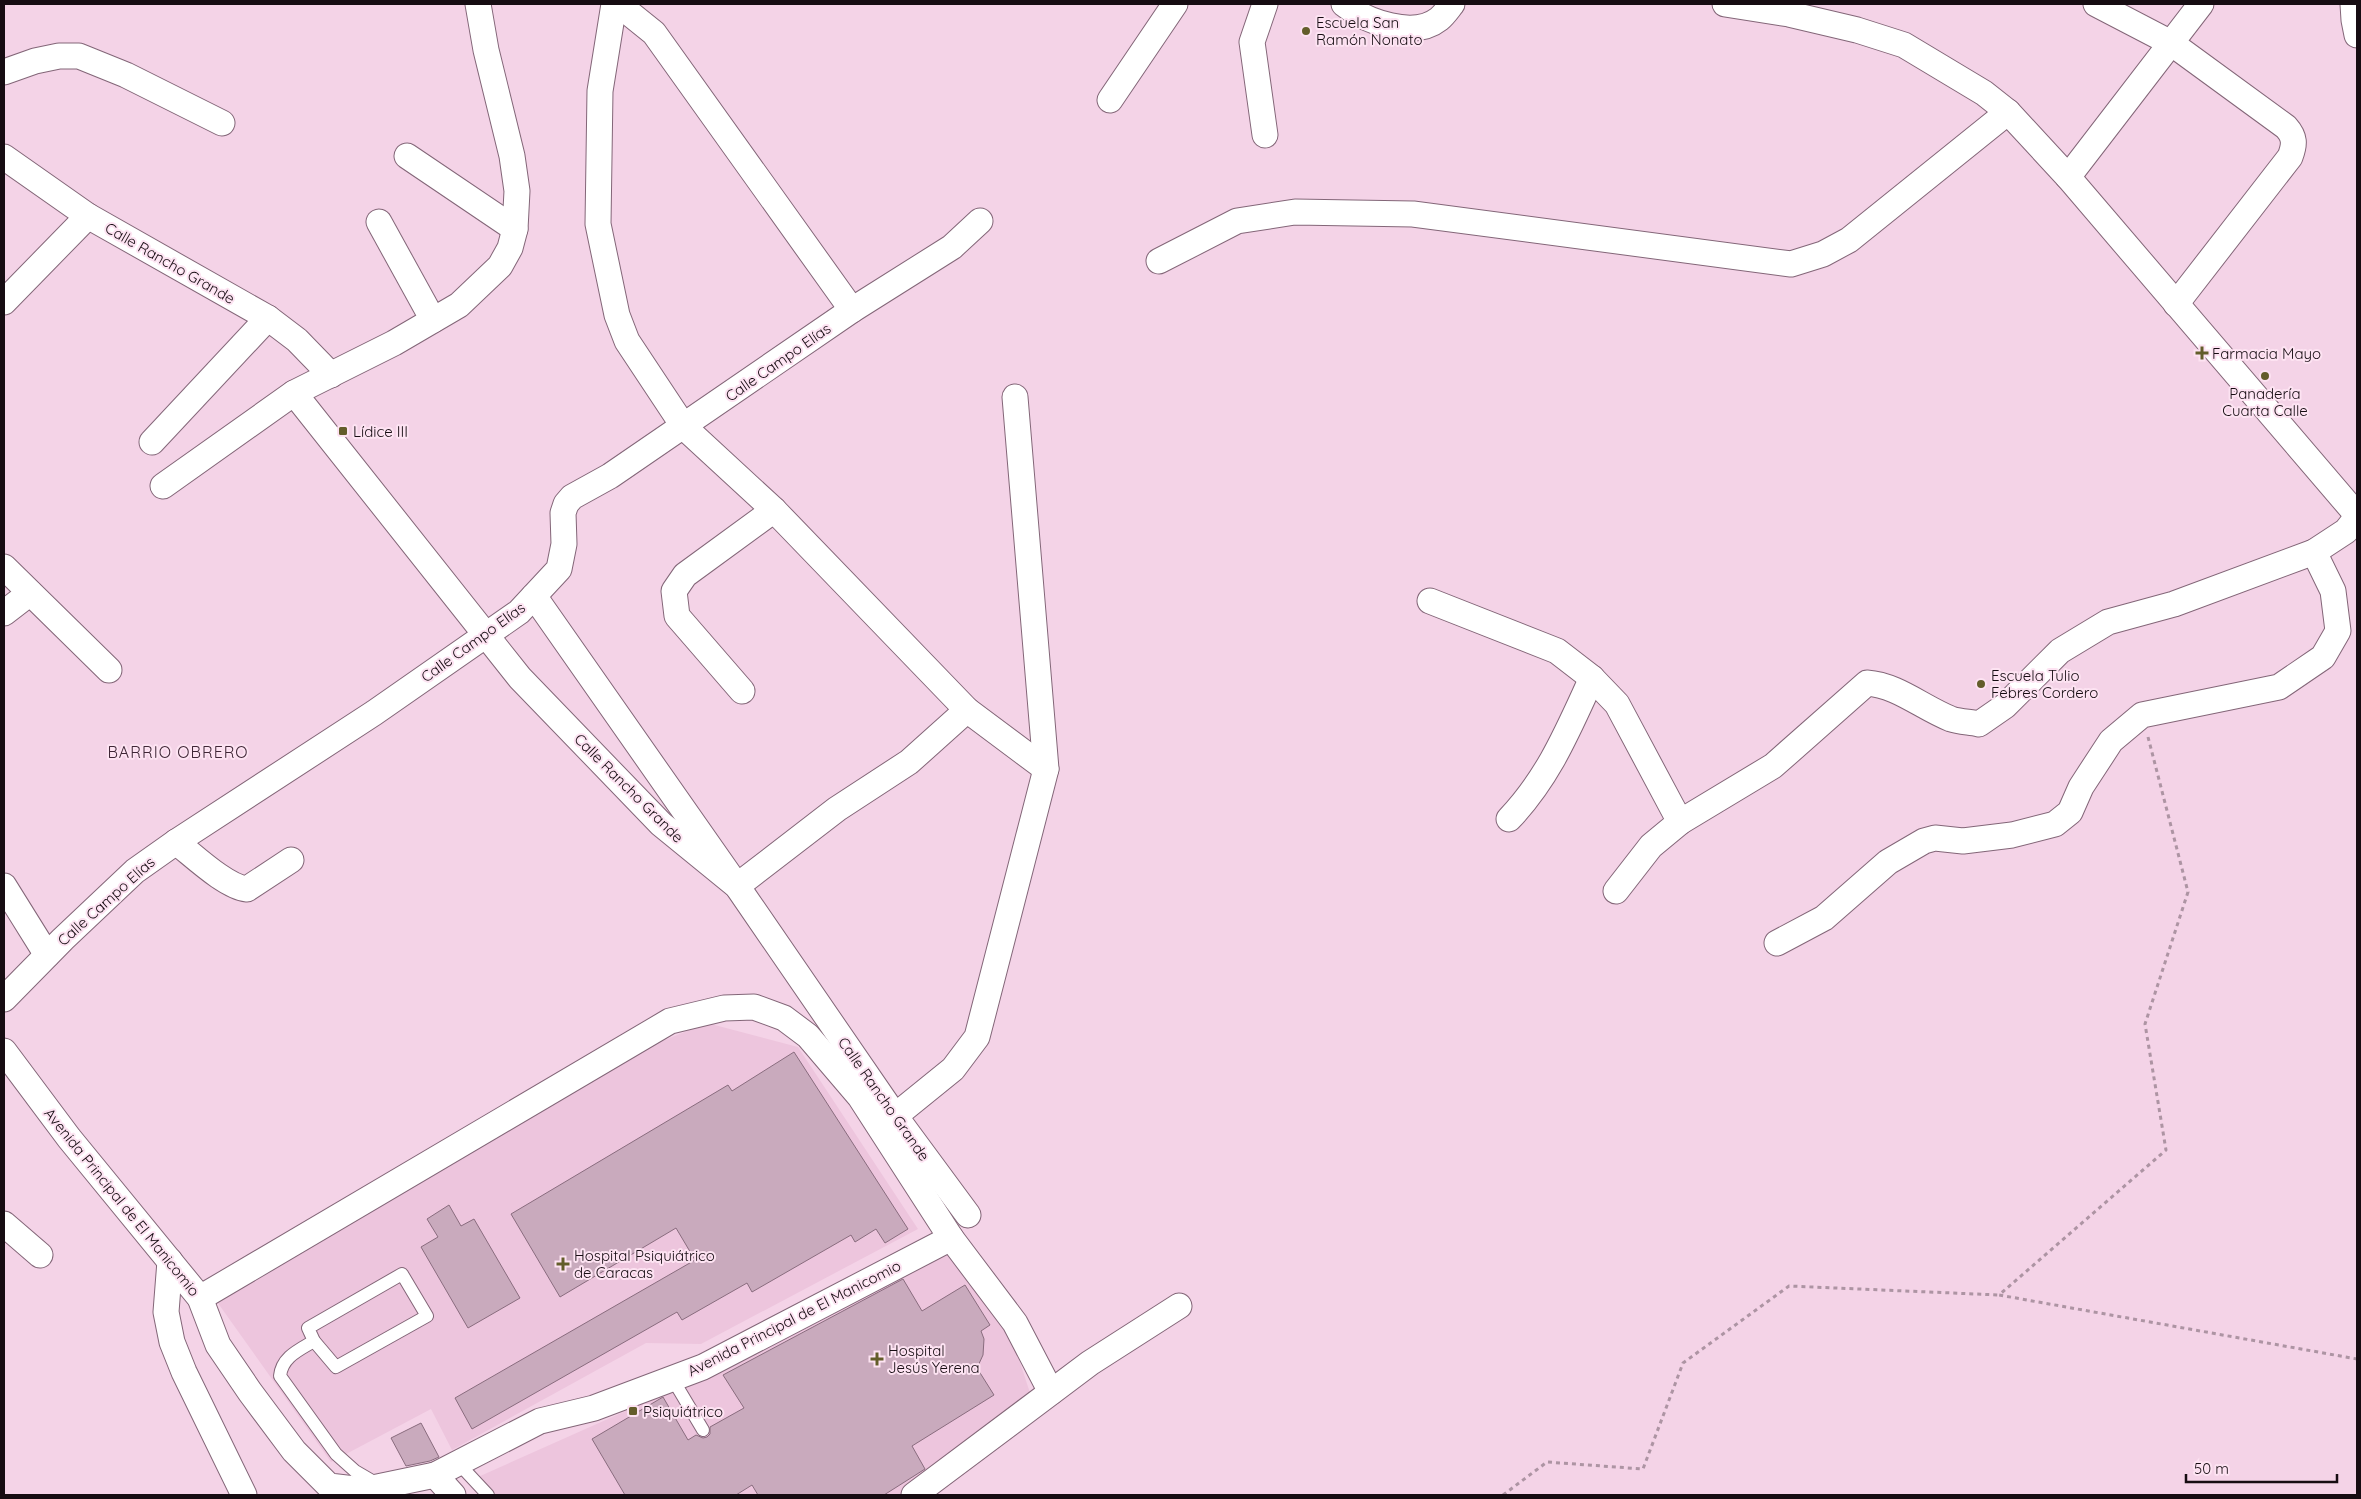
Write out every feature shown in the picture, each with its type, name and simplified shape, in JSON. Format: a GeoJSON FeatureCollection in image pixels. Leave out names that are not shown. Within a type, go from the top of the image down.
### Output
{"type":"FeatureCollection","features":[{"type":"Feature","properties":{"kind":"street"},"geometry":{"type":"LineString","coordinates":[[163,486],[294,393],[394,344],[459,305],[500,266],[510,248],[515,229],[517,191],[512,156],[486,50],[477,4]]}},
{"type":"Feature","properties":{"kind":"street"},"geometry":{"type":"LineString","coordinates":[[614,4],[600,91],[598,224],[618,315],[627,341],[684,427],[774,510],[967,710],[1046,769]]}},
{"type":"Feature","properties":{"kind":"street"},"geometry":{"type":"LineString","coordinates":[[618,4],[654,33],[852,310]]}},
{"type":"Feature","properties":{"kind":"street"},"geometry":{"type":"LineString","coordinates":[[1110,100],[1175,4]]}},
{"type":"Feature","properties":{"kind":"street"},"geometry":{"type":"LineString","coordinates":[[1265,4],[1252,42],[1266,134]]}},
{"type":"Feature","properties":{"kind":"street"},"geometry":{"type":"LineString","coordinates":[[1344,4],[1356,14],[1384,25],[1409,27],[1426,26],[1440,19],[1452,4]]}},
{"type":"Feature","properties":{"kind":"street"},"geometry":{"type":"LineString","coordinates":[[1616,891],[1651,846],[1680,822],[1773,766],[1867,683],[1876,684],[1910,698],[1952,719],[1979,724],[2005,706],[2060,651],[2108,622],[2174,604],[2314,552],[2346,531],[2357,516],[2068,176],[2008,112],[1984,93],[1904,45],[1790,9],[1725,4]]}},
{"type":"Feature","properties":{"kind":"street"},"geometry":{"type":"LineString","coordinates":[[2096,4],[2171,43],[2286,127],[2293,135],[2294,145],[2290,157],[2176,304]]}},
{"type":"Feature","properties":{"kind":"street"},"geometry":{"type":"LineString","coordinates":[[2068,176],[2201,4]]}},
{"type":"Feature","properties":{"kind":"street"},"geometry":{"type":"LineString","coordinates":[[2354,4],[2354,20],[2357,35]]}},
{"type":"Feature","properties":{"kind":"street"},"geometry":{"type":"LineString","coordinates":[[4,72],[35,60],[59,56],[79,56],[126,75],[222,123]]}},
{"type":"Feature","properties":{"kind":"street"},"geometry":{"type":"LineString","coordinates":[[1159,261],[1237,221],[1295,212],[1412,214],[1791,264],[1823,254],[1849,240],[2008,112]]}},
{"type":"Feature","properties":{"kind":"street"},"geometry":{"type":"LineString","coordinates":[[407,156],[515,229]]}},
{"type":"Feature","properties":{"kind":"street","name":"Calle Rancho Grande"},"geometry":{"type":"LineString","coordinates":[[4,157],[88,216],[268,318],[297,340],[331,375]]}},
{"type":"Feature","properties":{"kind":"street"},"geometry":{"type":"LineString","coordinates":[[4,302],[88,216]]}},
{"type":"Feature","properties":{"kind":"street","name":"Calle Campo Elías"},"geometry":{"type":"LineString","coordinates":[[4,999],[135,871],[176,842],[366,719],[519,612],[559,569],[564,544],[563,513],[566,504],[572,497],[610,476],[852,310],[952,247],[980,221]]}},
{"type":"Feature","properties":{"kind":"street"},"geometry":{"type":"LineString","coordinates":[[379,222],[433,320]]}},
{"type":"Feature","properties":{"kind":"street"},"geometry":{"type":"LineString","coordinates":[[152,442],[268,318]]}},
{"type":"Feature","properties":{"kind":"street","name":"Calle Rancho Grande"},"geometry":{"type":"LineString","coordinates":[[294,393],[520,678],[661,824],[737,886],[895,1116],[968,1215]]}},
{"type":"Feature","properties":{"kind":"street"},"geometry":{"type":"LineString","coordinates":[[895,1116],[953,1070],[976,1037],[1046,769],[1015,397]]}},
{"type":"Feature","properties":{"kind":"street"},"geometry":{"type":"LineString","coordinates":[[742,691],[678,616],[674,591],[686,575],[774,510]]}},
{"type":"Feature","properties":{"kind":"street"},"geometry":{"type":"LineString","coordinates":[[1777,943],[1824,918],[1888,862],[1924,841],[1935,838],[1963,841],[2012,834],[2055,824],[2070,812],[2081,787],[2111,741],[2142,715],[2279,687],[2323,657],[2338,631],[2333,591],[2314,552]]}},
{"type":"Feature","properties":{"kind":"street"},"geometry":{"type":"LineString","coordinates":[[4,567],[109,670]]}},
{"type":"Feature","properties":{"kind":"street"},"geometry":{"type":"LineString","coordinates":[[4,613],[30,593]]}},
{"type":"Feature","properties":{"kind":"street"},"geometry":{"type":"LineString","coordinates":[[534,596],[737,886],[837,809],[909,762],[967,710]]}},
{"type":"Feature","properties":{"kind":"street"},"geometry":{"type":"LineString","coordinates":[[1430,602],[1557,651],[1592,678],[1617,704],[1680,822]]}},
{"type":"Feature","properties":{"kind":"street"},"geometry":{"type":"LineString","coordinates":[[1509,819],[1530,797],[1556,756],[1592,678]]}},
{"type":"Feature","properties":{"kind":"street"},"geometry":{"type":"LineString","coordinates":[[176,842],[241,889],[247,889],[291,860]]}},
{"type":"Feature","properties":{"kind":"street"},"geometry":{"type":"LineString","coordinates":[[4,886],[47,955]]}},
{"type":"Feature","properties":{"kind":"street"},"geometry":{"type":"LineString","coordinates":[[200,1298],[670,1021],[724,1008],[754,1007],[784,1018],[808,1036],[860,1097],[951,1238],[1015,1323],[1051,1392]]}},
{"type":"Feature","properties":{"kind":"street","name":"Avenida Principal de El Manicomio"},"geometry":{"type":"LineString","coordinates":[[4,1051],[69,1138],[200,1298],[218,1345],[294,1452],[330,1486],[363,1490],[380,1488],[435,1474],[459,1464],[540,1421],[594,1408],[703,1367],[951,1238]]}},
{"type":"Feature","properties":{"kind":"street"},"geometry":{"type":"LineString","coordinates":[[4,1224],[40,1255]]}},
{"type":"Feature","properties":{"kind":"street"},"geometry":{"type":"LineString","coordinates":[[170,1261],[166,1312],[172,1342],[184,1372],[244,1495]]}},
{"type":"Feature","properties":{"kind":"street"},"geometry":{"type":"LineString","coordinates":[[914,1495],[1090,1363],[1179,1306]]}},
{"type":"Feature","properties":{"kind":"street"},"geometry":{"type":"LineString","coordinates":[[435,1474],[453,1495]]}},
{"type":"Feature","properties":{"kind":"lane"},"geometry":{"type":"LineString","coordinates":[[402,1274],[427,1316],[336,1367],[314,1341],[308,1328],[402,1274]]}},
{"type":"Feature","properties":{"kind":"lane"},"geometry":{"type":"LineString","coordinates":[[314,1341],[289,1357],[281,1367],[280,1376],[336,1454],[380,1488]]}},
{"type":"Feature","properties":{"kind":"lane"},"geometry":{"type":"LineString","coordinates":[[672,1378],[703,1430]]}},
{"type":"Feature","properties":{"kind":"lane"},"geometry":{"type":"LineString","coordinates":[[459,1464],[488,1495]]}},
{"type":"Feature","properties":{"kind":"path"},"geometry":{"type":"LineString","coordinates":[[1999,1295],[2166,1150],[2145,1024],[2188,892],[2142,715]]}},
{"type":"Feature","properties":{"kind":"path"},"geometry":{"type":"LineString","coordinates":[[1503,1495],[1547,1462],[1643,1469],[1683,1363],[1789,1286],[1999,1295],[2357,1359]]}},
{"type":"Feature","properties":{"kind":"shaded area","name":"Hospital Psiquiátrico de Caracas"},"geometry":{"type":"Polygon","coordinates":[[[707,1023],[798,1047],[918,1229],[701,1344],[646,1343],[452,1450],[431,1409],[331,1462],[215,1299],[605,1064],[707,1023]]]}},
{"type":"Feature","properties":{"kind":"shaded area","name":"Hospital Jesús Yerena"},"geometry":{"type":"Polygon","coordinates":[[[946,1252],[1007,1323],[1034,1405],[902,1495],[482,1495],[469,1481],[664,1394],[946,1252]]]}},
{"type":"Feature","properties":{"kind":"building"},"geometry":{"type":"Polygon","coordinates":[[[794,1052],[908,1229],[885,1243],[876,1229],[855,1242],[851,1235],[752,1292],[747,1283],[682,1320],[677,1312],[472,1429],[455,1398],[695,1260],[676,1228],[560,1297],[511,1214],[728,1085],[732,1091],[794,1052]]]}},
{"type":"Feature","properties":{"kind":"building"},"geometry":{"type":"Polygon","coordinates":[[[449,1205],[461,1226],[474,1219],[520,1298],[468,1328],[421,1247],[438,1237],[427,1219],[449,1205]]]}},
{"type":"Feature","properties":{"kind":"building","name":"Hospital Jesús Yerena"},"geometry":{"type":"Polygon","coordinates":[[[903,1279],[922,1311],[965,1285],[990,1325],[981,1331],[984,1339],[983,1355],[977,1368],[994,1395],[912,1446],[925,1469],[884,1495],[758,1495],[752,1485],[736,1495],[625,1495],[592,1439],[663,1397],[688,1440],[696,1435],[703,1438],[707,1437],[710,1434],[710,1427],[744,1408],[723,1375],[903,1279]]]}},
{"type":"Feature","properties":{"kind":"building"},"geometry":{"type":"Polygon","coordinates":[[[421,1423],[439,1457],[406,1466],[391,1438],[421,1423]]]}},
{"type":"Feature","properties":{"kind":"place","name":"Escuela San Ramón Nonato"},"geometry":{"type":"Point","coordinates":[1306,31]}},
{"type":"Feature","properties":{"kind":"place","name":"Farmacia Mayo"},"geometry":{"type":"Point","coordinates":[2202,353]}},
{"type":"Feature","properties":{"kind":"place","name":"Panadería Cuarta Calle"},"geometry":{"type":"Point","coordinates":[2265,376]}},
{"type":"Feature","properties":{"kind":"place","name":"Lídice III"},"geometry":{"type":"Point","coordinates":[343,431]}},
{"type":"Feature","properties":{"kind":"place","name":"Escuela Tulio Febres Cordero"},"geometry":{"type":"Point","coordinates":[1981,684]}},
{"type":"Feature","properties":{"kind":"place","name":"Hospital Psiquiátrico de Caracas"},"geometry":{"type":"Point","coordinates":[563,1264]}},
{"type":"Feature","properties":{"kind":"place","name":"Hospital Jesús Yerena"},"geometry":{"type":"Point","coordinates":[877,1359]}},
{"type":"Feature","properties":{"kind":"place","name":"Psiquiátrico"},"geometry":{"type":"Point","coordinates":[633,1411]}},
{"type":"Feature","properties":{"kind":"district","name":"BARRIO OBRERO"},"geometry":{"type":"Point","coordinates":[178,752]}}]}
